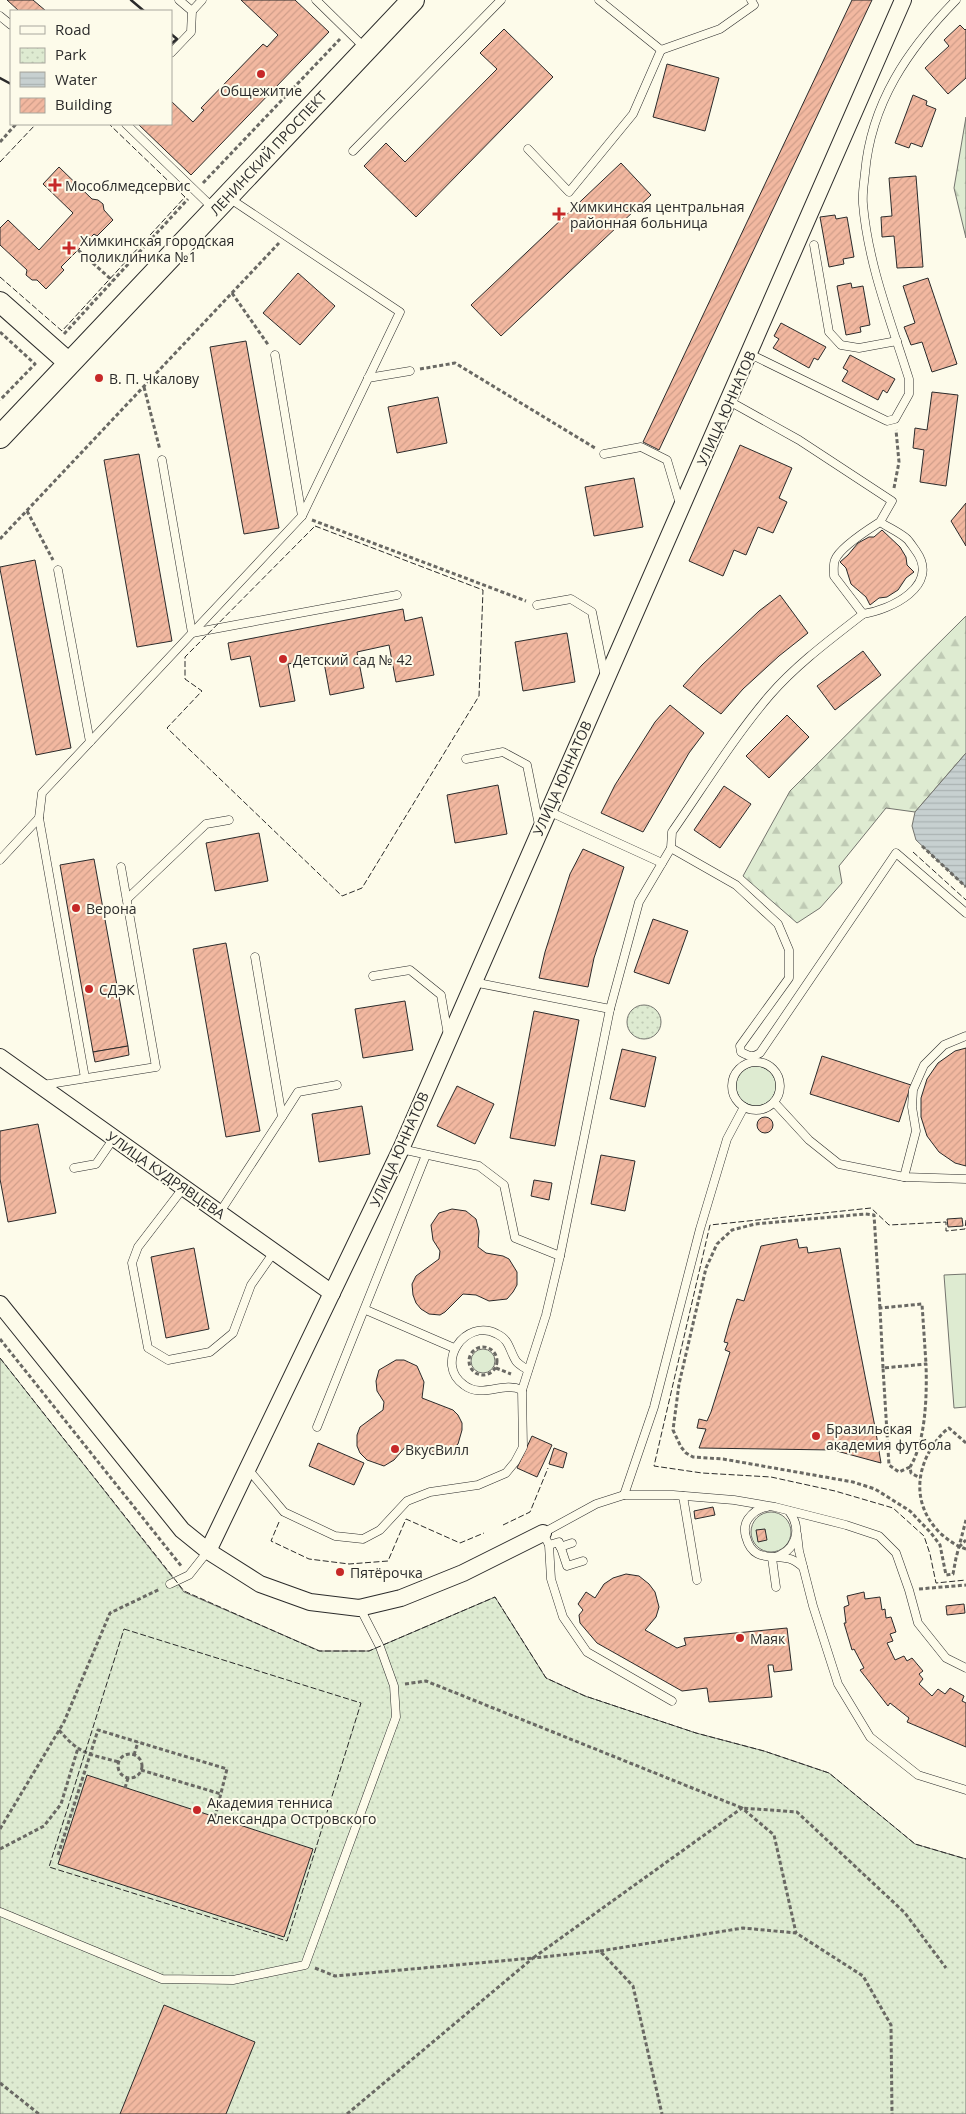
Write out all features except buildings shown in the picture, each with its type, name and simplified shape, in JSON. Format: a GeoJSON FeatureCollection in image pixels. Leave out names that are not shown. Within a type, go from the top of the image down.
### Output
{"type":"FeatureCollection","features":[{"type":"Feature","properties":{"kind":"main road","name":"ЛЕНИНСКИЙ ПРОСПЕКТ"},"geometry":{"type":"LineString","coordinates":[[0,437],[413,0]]}},
{"type":"Feature","properties":{"kind":"street","name":"УЛИЦА ЮННАТОВ"},"geometry":{"type":"LineString","coordinates":[[208,1551],[401,1149],[605,680],[750,354],[903,0]]}},
{"type":"Feature","properties":{"kind":"street"},"geometry":{"type":"LineString","coordinates":[[0,302],[69,363]]}},
{"type":"Feature","properties":{"kind":"street","name":"УЛИЦА КУДРЯВЦЕВА"},"geometry":{"type":"LineString","coordinates":[[0,1057],[332,1293]]}},
{"type":"Feature","properties":{"kind":"street"},"geometry":{"type":"LineString","coordinates":[[0,1304],[182,1530],[208,1551],[260,1584],[310,1602],[360,1608],[401,1598],[546,1539]]}},
{"type":"Feature","properties":{"kind":"lane"},"geometry":{"type":"LineString","coordinates":[[179,0],[192,11]]}},
{"type":"Feature","properties":{"kind":"lane"},"geometry":{"type":"LineString","coordinates":[[172,52],[191,32],[192,11],[202,0]]}},
{"type":"Feature","properties":{"kind":"lane"},"geometry":{"type":"LineString","coordinates":[[316,0],[367,49]]}},
{"type":"Feature","properties":{"kind":"lane"},"geometry":{"type":"LineString","coordinates":[[354,151],[501,0]]}},
{"type":"Feature","properties":{"kind":"lane"},"geometry":{"type":"LineString","coordinates":[[599,0],[661,50]]}},
{"type":"Feature","properties":{"kind":"lane"},"geometry":{"type":"LineString","coordinates":[[528,149],[569,192],[633,114],[661,50],[720,29],[754,5],[751,0]]}},
{"type":"Feature","properties":{"kind":"lane"},"geometry":{"type":"LineString","coordinates":[[750,354],[887,421],[895,419],[909,394],[909,379],[872,258],[863,202],[867,154],[881,105],[900,67],[929,28],[956,0]]}},
{"type":"Feature","properties":{"kind":"lane"},"geometry":{"type":"LineString","coordinates":[[0,16],[10,24]]}},
{"type":"Feature","properties":{"kind":"lane"},"geometry":{"type":"LineString","coordinates":[[85,1078],[39,818],[42,793],[302,516],[400,312],[286,235],[221,203],[127,125]]}},
{"type":"Feature","properties":{"kind":"lane"},"geometry":{"type":"LineString","coordinates":[[814,245],[829,332],[840,345],[859,348],[897,341]]}},
{"type":"Feature","properties":{"kind":"lane"},"geometry":{"type":"LineString","coordinates":[[275,355],[302,516]]}},
{"type":"Feature","properties":{"kind":"lane"},"geometry":{"type":"LineString","coordinates":[[368,378],[410,371]]}},
{"type":"Feature","properties":{"kind":"lane"},"geometry":{"type":"LineString","coordinates":[[729,401],[799,440],[892,501],[880,522],[852,542],[835,560],[834,576],[863,614]]}},
{"type":"Feature","properties":{"kind":"lane"},"geometry":{"type":"LineString","coordinates":[[604,454],[641,447],[666,460],[681,509]]}},
{"type":"Feature","properties":{"kind":"lane"},"geometry":{"type":"LineString","coordinates":[[162,460],[192,633]]}},
{"type":"Feature","properties":{"kind":"lane"},"geometry":{"type":"LineString","coordinates":[[248,1470],[284,1512],[335,1536],[363,1539],[380,1530],[407,1501],[430,1492],[478,1485],[506,1472],[523,1447],[522,1390],[546,1315],[560,1256],[610,1009],[639,902],[671,848],[672,832],[771,694],[813,654],[863,614],[879,612],[898,604],[915,589],[922,574],[921,558],[907,539],[880,522]]}},
{"type":"Feature","properties":{"kind":"lane"},"geometry":{"type":"LineString","coordinates":[[58,570],[90,742]]}},
{"type":"Feature","properties":{"kind":"lane"},"geometry":{"type":"LineString","coordinates":[[192,633],[397,595]]}},
{"type":"Feature","properties":{"kind":"lane"},"geometry":{"type":"LineString","coordinates":[[537,605],[571,599],[592,612],[605,680]]}},
{"type":"Feature","properties":{"kind":"lane"},"geometry":{"type":"LineString","coordinates":[[466,758],[503,752],[527,765],[540,829]]}},
{"type":"Feature","properties":{"kind":"lane"},"geometry":{"type":"LineString","coordinates":[[548,811],[662,864]]}},
{"type":"Feature","properties":{"kind":"lane"},"geometry":{"type":"LineString","coordinates":[[0,860],[39,818]]}},
{"type":"Feature","properties":{"kind":"lane"},"geometry":{"type":"LineString","coordinates":[[127,899],[206,824],[229,820]]}},
{"type":"Feature","properties":{"kind":"lane"},"geometry":{"type":"LineString","coordinates":[[671,848],[736,885],[778,924],[789,950],[789,978],[740,1046],[741,1052],[748,1056],[758,1059],[769,1064],[776,1071],[780,1079],[781,1089],[774,1102],[763,1109],[753,1110],[744,1107],[737,1100],[732,1092],[732,1082],[735,1073],[742,1066],[758,1059]]}},
{"type":"Feature","properties":{"kind":"lane"},"geometry":{"type":"LineString","coordinates":[[758,1059],[760,1053],[896,853],[966,913]]}},
{"type":"Feature","properties":{"kind":"lane"},"geometry":{"type":"LineString","coordinates":[[40,1085],[156,1067],[122,867]]}},
{"type":"Feature","properties":{"kind":"lane"},"geometry":{"type":"LineString","coordinates":[[255,957],[282,1117]]}},
{"type":"Feature","properties":{"kind":"lane"},"geometry":{"type":"LineString","coordinates":[[373,976],[410,970],[441,995],[448,1039]]}},
{"type":"Feature","properties":{"kind":"lane"},"geometry":{"type":"LineString","coordinates":[[473,982],[610,1009]]}},
{"type":"Feature","properties":{"kind":"lane"},"geometry":{"type":"LineString","coordinates":[[904,1177],[916,1131],[912,1107],[913,1090],[924,1065],[944,1045],[966,1036]]}},
{"type":"Feature","properties":{"kind":"lane"},"geometry":{"type":"LineString","coordinates":[[220,1212],[298,1092],[337,1085]]}},
{"type":"Feature","properties":{"kind":"lane"},"geometry":{"type":"LineString","coordinates":[[774,1102],[808,1140],[839,1164],[904,1177],[966,1179]]}},
{"type":"Feature","properties":{"kind":"lane"},"geometry":{"type":"LineString","coordinates":[[624,1495],[654,1407],[700,1229],[727,1139],[744,1107]]}},
{"type":"Feature","properties":{"kind":"lane"},"geometry":{"type":"LineString","coordinates":[[74,1168],[96,1164],[114,1138]]}},
{"type":"Feature","properties":{"kind":"lane"},"geometry":{"type":"LineString","coordinates":[[401,1149],[480,1166],[504,1185],[515,1238],[560,1256]]}},
{"type":"Feature","properties":{"kind":"lane"},"geometry":{"type":"LineString","coordinates":[[317,1427],[366,1310],[426,1155]]}},
{"type":"Feature","properties":{"kind":"lane"},"geometry":{"type":"LineString","coordinates":[[184,1187],[138,1247],[132,1263],[148,1348],[168,1360],[210,1352],[232,1333],[251,1285],[274,1251]]}},
{"type":"Feature","properties":{"kind":"lane"},"geometry":{"type":"LineString","coordinates":[[366,1310],[454,1348]]}},
{"type":"Feature","properties":{"kind":"lane"},"geometry":{"type":"LineString","coordinates":[[522,1390],[513,1386],[507,1386],[480,1391],[464,1386],[458,1380],[454,1371],[452,1356],[454,1348],[459,1340],[473,1331],[492,1332],[506,1340],[511,1347],[516,1361],[528,1370]]}},
{"type":"Feature","properties":{"kind":"lane"},"geometry":{"type":"LineString","coordinates":[[546,1539],[596,1504],[624,1495],[683,1496],[734,1500],[775,1506],[879,1536],[896,1553],[918,1623],[946,1658],[966,1668]]}},
{"type":"Feature","properties":{"kind":"lane"},"geometry":{"type":"LineString","coordinates":[[683,1496],[697,1580]]}},
{"type":"Feature","properties":{"kind":"lane"},"geometry":{"type":"LineString","coordinates":[[775,1506],[761,1508],[746,1522],[744,1529],[750,1548],[757,1554],[772,1558],[791,1559],[803,1568]]}},
{"type":"Feature","properties":{"kind":"lane"},"geometry":{"type":"LineString","coordinates":[[789,1510],[794,1518],[803,1568],[813,1606],[838,1684],[870,1738],[918,1775],[966,1790]]}},
{"type":"Feature","properties":{"kind":"lane"},"geometry":{"type":"LineString","coordinates":[[772,1558],[786,1552],[793,1544],[797,1534]]}},
{"type":"Feature","properties":{"kind":"lane"},"geometry":{"type":"LineString","coordinates":[[546,1539],[559,1542],[567,1566],[583,1560]]}},
{"type":"Feature","properties":{"kind":"lane"},"geometry":{"type":"LineString","coordinates":[[546,1539],[551,1579],[563,1617],[587,1652],[672,1701]]}},
{"type":"Feature","properties":{"kind":"lane"},"geometry":{"type":"LineString","coordinates":[[560,1547],[572,1543]]}},
{"type":"Feature","properties":{"kind":"lane"},"geometry":{"type":"LineString","coordinates":[[170,1584],[189,1575],[208,1551]]}},
{"type":"Feature","properties":{"kind":"lane"},"geometry":{"type":"LineString","coordinates":[[772,1558],[776,1587]]}},
{"type":"Feature","properties":{"kind":"lane"},"geometry":{"type":"LineString","coordinates":[[0,1912],[162,1979],[233,1980],[305,1965],[396,1717],[394,1686],[380,1647],[360,1608]]}},
{"type":"Feature","properties":{"kind":"path"},"geometry":{"type":"LineString","coordinates":[[0,142],[15,125]]}},
{"type":"Feature","properties":{"kind":"path"},"geometry":{"type":"LineString","coordinates":[[0,540],[286,235]]}},
{"type":"Feature","properties":{"kind":"path"},"geometry":{"type":"LineString","coordinates":[[78,250],[113,281]]}},
{"type":"Feature","properties":{"kind":"path"},"geometry":{"type":"LineString","coordinates":[[232,293],[275,355]]}},
{"type":"Feature","properties":{"kind":"path"},"geometry":{"type":"LineString","coordinates":[[0,332],[35,364],[0,400]]}},
{"type":"Feature","properties":{"kind":"path"},"geometry":{"type":"LineString","coordinates":[[410,371],[455,363],[604,454]]}},
{"type":"Feature","properties":{"kind":"path"},"geometry":{"type":"LineString","coordinates":[[144,387],[162,460]]}},
{"type":"Feature","properties":{"kind":"path"},"geometry":{"type":"LineString","coordinates":[[892,501],[898,462],[895,419]]}},
{"type":"Feature","properties":{"kind":"path"},"geometry":{"type":"LineString","coordinates":[[27,510],[58,570]]}},
{"type":"Feature","properties":{"kind":"path"},"geometry":{"type":"LineString","coordinates":[[302,516],[537,605]]}},
{"type":"Feature","properties":{"kind":"path"},"geometry":{"type":"LineString","coordinates":[[922,846],[966,887]]}},
{"type":"Feature","properties":{"kind":"path"},"geometry":{"type":"LineString","coordinates":[[880,1308],[922,1304],[927,1384],[924,1421],[917,1456],[910,1467],[899,1472],[889,1465],[874,1215],[865,1214],[755,1224],[732,1230],[717,1244],[706,1268],[679,1384],[673,1430],[675,1438],[686,1453],[694,1457],[723,1459],[853,1482],[875,1489],[910,1511],[931,1534],[940,1545],[946,1575],[953,1574],[966,1520]]}},
{"type":"Feature","properties":{"kind":"path"},"geometry":{"type":"LineString","coordinates":[[0,1339],[189,1575]]}},
{"type":"Feature","properties":{"kind":"path"},"geometry":{"type":"LineString","coordinates":[[486,1348],[493,1352],[497,1364],[490,1374],[478,1375],[471,1370],[469,1358],[474,1350],[486,1348]]}},
{"type":"Feature","properties":{"kind":"path"},"geometry":{"type":"LineString","coordinates":[[882,1368],[926,1364]]}},
{"type":"Feature","properties":{"kind":"path"},"geometry":{"type":"LineString","coordinates":[[966,1442],[949,1428],[946,1431],[926,1457],[920,1478],[920,1498],[931,1524],[959,1547],[966,1549]]}},
{"type":"Feature","properties":{"kind":"path"},"geometry":{"type":"LineString","coordinates":[[910,1467],[911,1473],[920,1478]]}},
{"type":"Feature","properties":{"kind":"path"},"geometry":{"type":"LineString","coordinates":[[959,1547],[966,1540]]}},
{"type":"Feature","properties":{"kind":"path"},"geometry":{"type":"LineString","coordinates":[[0,1829],[60,1730],[110,1613],[170,1584]]}},
{"type":"Feature","properties":{"kind":"path"},"geometry":{"type":"LineString","coordinates":[[909,1590],[966,1585]]}},
{"type":"Feature","properties":{"kind":"path"},"geometry":{"type":"LineString","coordinates":[[394,1686],[426,1681],[742,1808],[797,1812],[905,1914],[946,1968]]}},
{"type":"Feature","properties":{"kind":"path"},"geometry":{"type":"LineString","coordinates":[[60,1730],[84,1754],[91,1754],[119,1762]]}},
{"type":"Feature","properties":{"kind":"path"},"geometry":{"type":"LineString","coordinates":[[58,1854],[98,1730],[227,1769],[215,1817]]}},
{"type":"Feature","properties":{"kind":"path"},"geometry":{"type":"LineString","coordinates":[[134,1755],[138,1742]]}},
{"type":"Feature","properties":{"kind":"path"},"geometry":{"type":"LineString","coordinates":[[0,1849],[44,1826],[61,1804],[78,1748]]}},
{"type":"Feature","properties":{"kind":"path"},"geometry":{"type":"LineString","coordinates":[[128,1778],[119,1770],[119,1762],[127,1755],[134,1755],[140,1760],[141,1770]]}},
{"type":"Feature","properties":{"kind":"path"},"geometry":{"type":"LineString","coordinates":[[141,1770],[221,1794]]}},
{"type":"Feature","properties":{"kind":"path"},"geometry":{"type":"LineString","coordinates":[[128,1778],[135,1776],[141,1770]]}},
{"type":"Feature","properties":{"kind":"path"},"geometry":{"type":"LineString","coordinates":[[125,1788],[128,1778]]}},
{"type":"Feature","properties":{"kind":"path"},"geometry":{"type":"LineString","coordinates":[[742,1808],[774,1835],[796,1933]]}},
{"type":"Feature","properties":{"kind":"path"},"geometry":{"type":"LineString","coordinates":[[347,2114],[532,1958],[742,1808]]}},
{"type":"Feature","properties":{"kind":"path"},"geometry":{"type":"LineString","coordinates":[[305,1965],[335,1976],[600,1951],[743,1928],[796,1933],[863,1976],[891,2024],[892,2114]]}},
{"type":"Feature","properties":{"kind":"path"},"geometry":{"type":"LineString","coordinates":[[600,1951],[633,1986],[662,2114]]}},
{"type":"Feature","properties":{"kind":"path"},"geometry":{"type":"LineString","coordinates":[[0,2083],[39,2114]]}},
{"type":"Feature","properties":{"kind":"green space"},"geometry":{"type":"Polygon","coordinates":[[[966,117],[966,238],[954,188],[966,117]]]}},
{"type":"Feature","properties":{"kind":"green space"},"geometry":{"type":"Polygon","coordinates":[[[966,616],[966,753],[915,812],[886,808],[839,866],[842,883],[820,908],[797,923],[743,876],[790,791],[966,616]]]}},
{"type":"Feature","properties":{"kind":"green space"},"geometry":{"type":"Polygon","coordinates":[[[644,1005],[656,1010],[661,1022],[656,1034],[644,1039],[632,1034],[627,1022],[632,1010],[644,1005]]]}},
{"type":"Feature","properties":{"kind":"green space"},"geometry":{"type":"Polygon","coordinates":[[[756,1066],[770,1072],[776,1086],[770,1100],[756,1106],[742,1100],[736,1086],[742,1072],[756,1066]]]}},
{"type":"Feature","properties":{"kind":"green space"},"geometry":{"type":"Polygon","coordinates":[[[966,1274],[966,1407],[954,1408],[944,1275],[966,1274]]]}},
{"type":"Feature","properties":{"kind":"green space"},"geometry":{"type":"Polygon","coordinates":[[[483,1349],[492,1352],[495,1361],[492,1370],[483,1373],[474,1370],[471,1361],[474,1352],[483,1349]]]}},
{"type":"Feature","properties":{"kind":"green space"},"geometry":{"type":"Polygon","coordinates":[[[0,1358],[184,1592],[320,1651],[369,1651],[495,1597],[546,1678],[585,1696],[696,1733],[764,1751],[829,1773],[915,1844],[966,1859],[966,2114],[0,2114],[0,1358]]]}},
{"type":"Feature","properties":{"kind":"green space"},"geometry":{"type":"Polygon","coordinates":[[[775,1512],[782,1515],[788,1521],[791,1532],[790,1540],[782,1549],[775,1552],[767,1552],[760,1549],[752,1540],[751,1528],[754,1521],[763,1513],[775,1512]]]}},
{"type":"Feature","properties":{"kind":"water"},"geometry":{"type":"Polygon","coordinates":[[[966,753],[966,887],[916,840],[912,826],[915,812],[966,753]]]}},
{"type":"Feature","properties":{"kind":"fence"},"geometry":{"type":"LineString","coordinates":[[0,162],[35,125]]}},
{"type":"Feature","properties":{"kind":"fence"},"geometry":{"type":"LineString","coordinates":[[0,277],[62,331],[185,197],[110,125]]}},
{"type":"Feature","properties":{"kind":"fence"},"geometry":{"type":"LineString","coordinates":[[315,526],[483,590],[479,696],[362,888],[342,896],[167,728],[202,691],[185,679],[185,657],[315,526]]}},
{"type":"Feature","properties":{"kind":"fence"},"geometry":{"type":"LineString","coordinates":[[913,852],[966,900]]}},
{"type":"Feature","properties":{"kind":"fence"},"geometry":{"type":"LineString","coordinates":[[966,1220],[965,1229],[946,1231],[946,1222],[889,1225],[871,1208],[710,1225],[654,1466],[702,1473],[771,1477],[835,1491],[893,1508],[924,1536],[936,1583],[966,1580]]}},
{"type":"Feature","properties":{"kind":"fence"},"geometry":{"type":"LineString","coordinates":[[0,1358],[184,1591],[319,1651],[369,1651],[495,1597],[546,1678],[585,1696],[696,1733],[764,1751],[829,1773],[915,1844],[966,1859]]}},
{"type":"Feature","properties":{"kind":"fence"},"geometry":{"type":"LineString","coordinates":[[503,1525],[530,1512],[548,1468]]}},
{"type":"Feature","properties":{"kind":"fence"},"geometry":{"type":"LineString","coordinates":[[279,1522],[271,1541],[309,1559],[349,1564],[388,1561],[406,1519],[460,1543],[484,1533]]}},
{"type":"Feature","properties":{"kind":"fence"},"geometry":{"type":"LineString","coordinates":[[124,1629],[361,1703],[287,1941],[49,1867],[124,1629]]}},
{"type":"Feature","properties":{"kind":"wall"},"geometry":{"type":"LineString","coordinates":[[131,0],[143,10]]}},
{"type":"Feature","properties":{"kind":"wall"},"geometry":{"type":"LineString","coordinates":[[172,35],[177,39],[172,43]]}},
{"type":"Feature","properties":{"kind":"wall"},"geometry":{"type":"LineString","coordinates":[[0,78],[10,83]]}},
{"type":"Feature","properties":{"kind":"place","name":"Общежитие"},"geometry":{"type":"Point","coordinates":[261,74]}},
{"type":"Feature","properties":{"kind":"place","name":"Мособлмедсервис"},"geometry":{"type":"Point","coordinates":[55,185]}},
{"type":"Feature","properties":{"kind":"place","name":"Химкинская центральная районная больница"},"geometry":{"type":"Point","coordinates":[559,214]}},
{"type":"Feature","properties":{"kind":"place","name":"Химкинская городская поликлиника №1"},"geometry":{"type":"Point","coordinates":[69,248]}},
{"type":"Feature","properties":{"kind":"place","name":"В. П. Чкалову"},"geometry":{"type":"Point","coordinates":[99,378]}},
{"type":"Feature","properties":{"kind":"place","name":"Детский сад № 42"},"geometry":{"type":"Point","coordinates":[283,659]}},
{"type":"Feature","properties":{"kind":"place","name":"Верона"},"geometry":{"type":"Point","coordinates":[76,908]}},
{"type":"Feature","properties":{"kind":"place","name":"СДЭК"},"geometry":{"type":"Point","coordinates":[89,989]}},
{"type":"Feature","properties":{"kind":"place","name":"Бразильская академия футбола"},"geometry":{"type":"Point","coordinates":[816,1436]}},
{"type":"Feature","properties":{"kind":"place","name":"ВкусВилл"},"geometry":{"type":"Point","coordinates":[395,1449]}},
{"type":"Feature","properties":{"kind":"place","name":"Пятёрочка"},"geometry":{"type":"Point","coordinates":[340,1572]}},
{"type":"Feature","properties":{"kind":"place","name":"Маяк"},"geometry":{"type":"Point","coordinates":[740,1638]}},
{"type":"Feature","properties":{"kind":"place","name":"Академия тенниса Александра Островского"},"geometry":{"type":"Point","coordinates":[197,1810]}}]}
